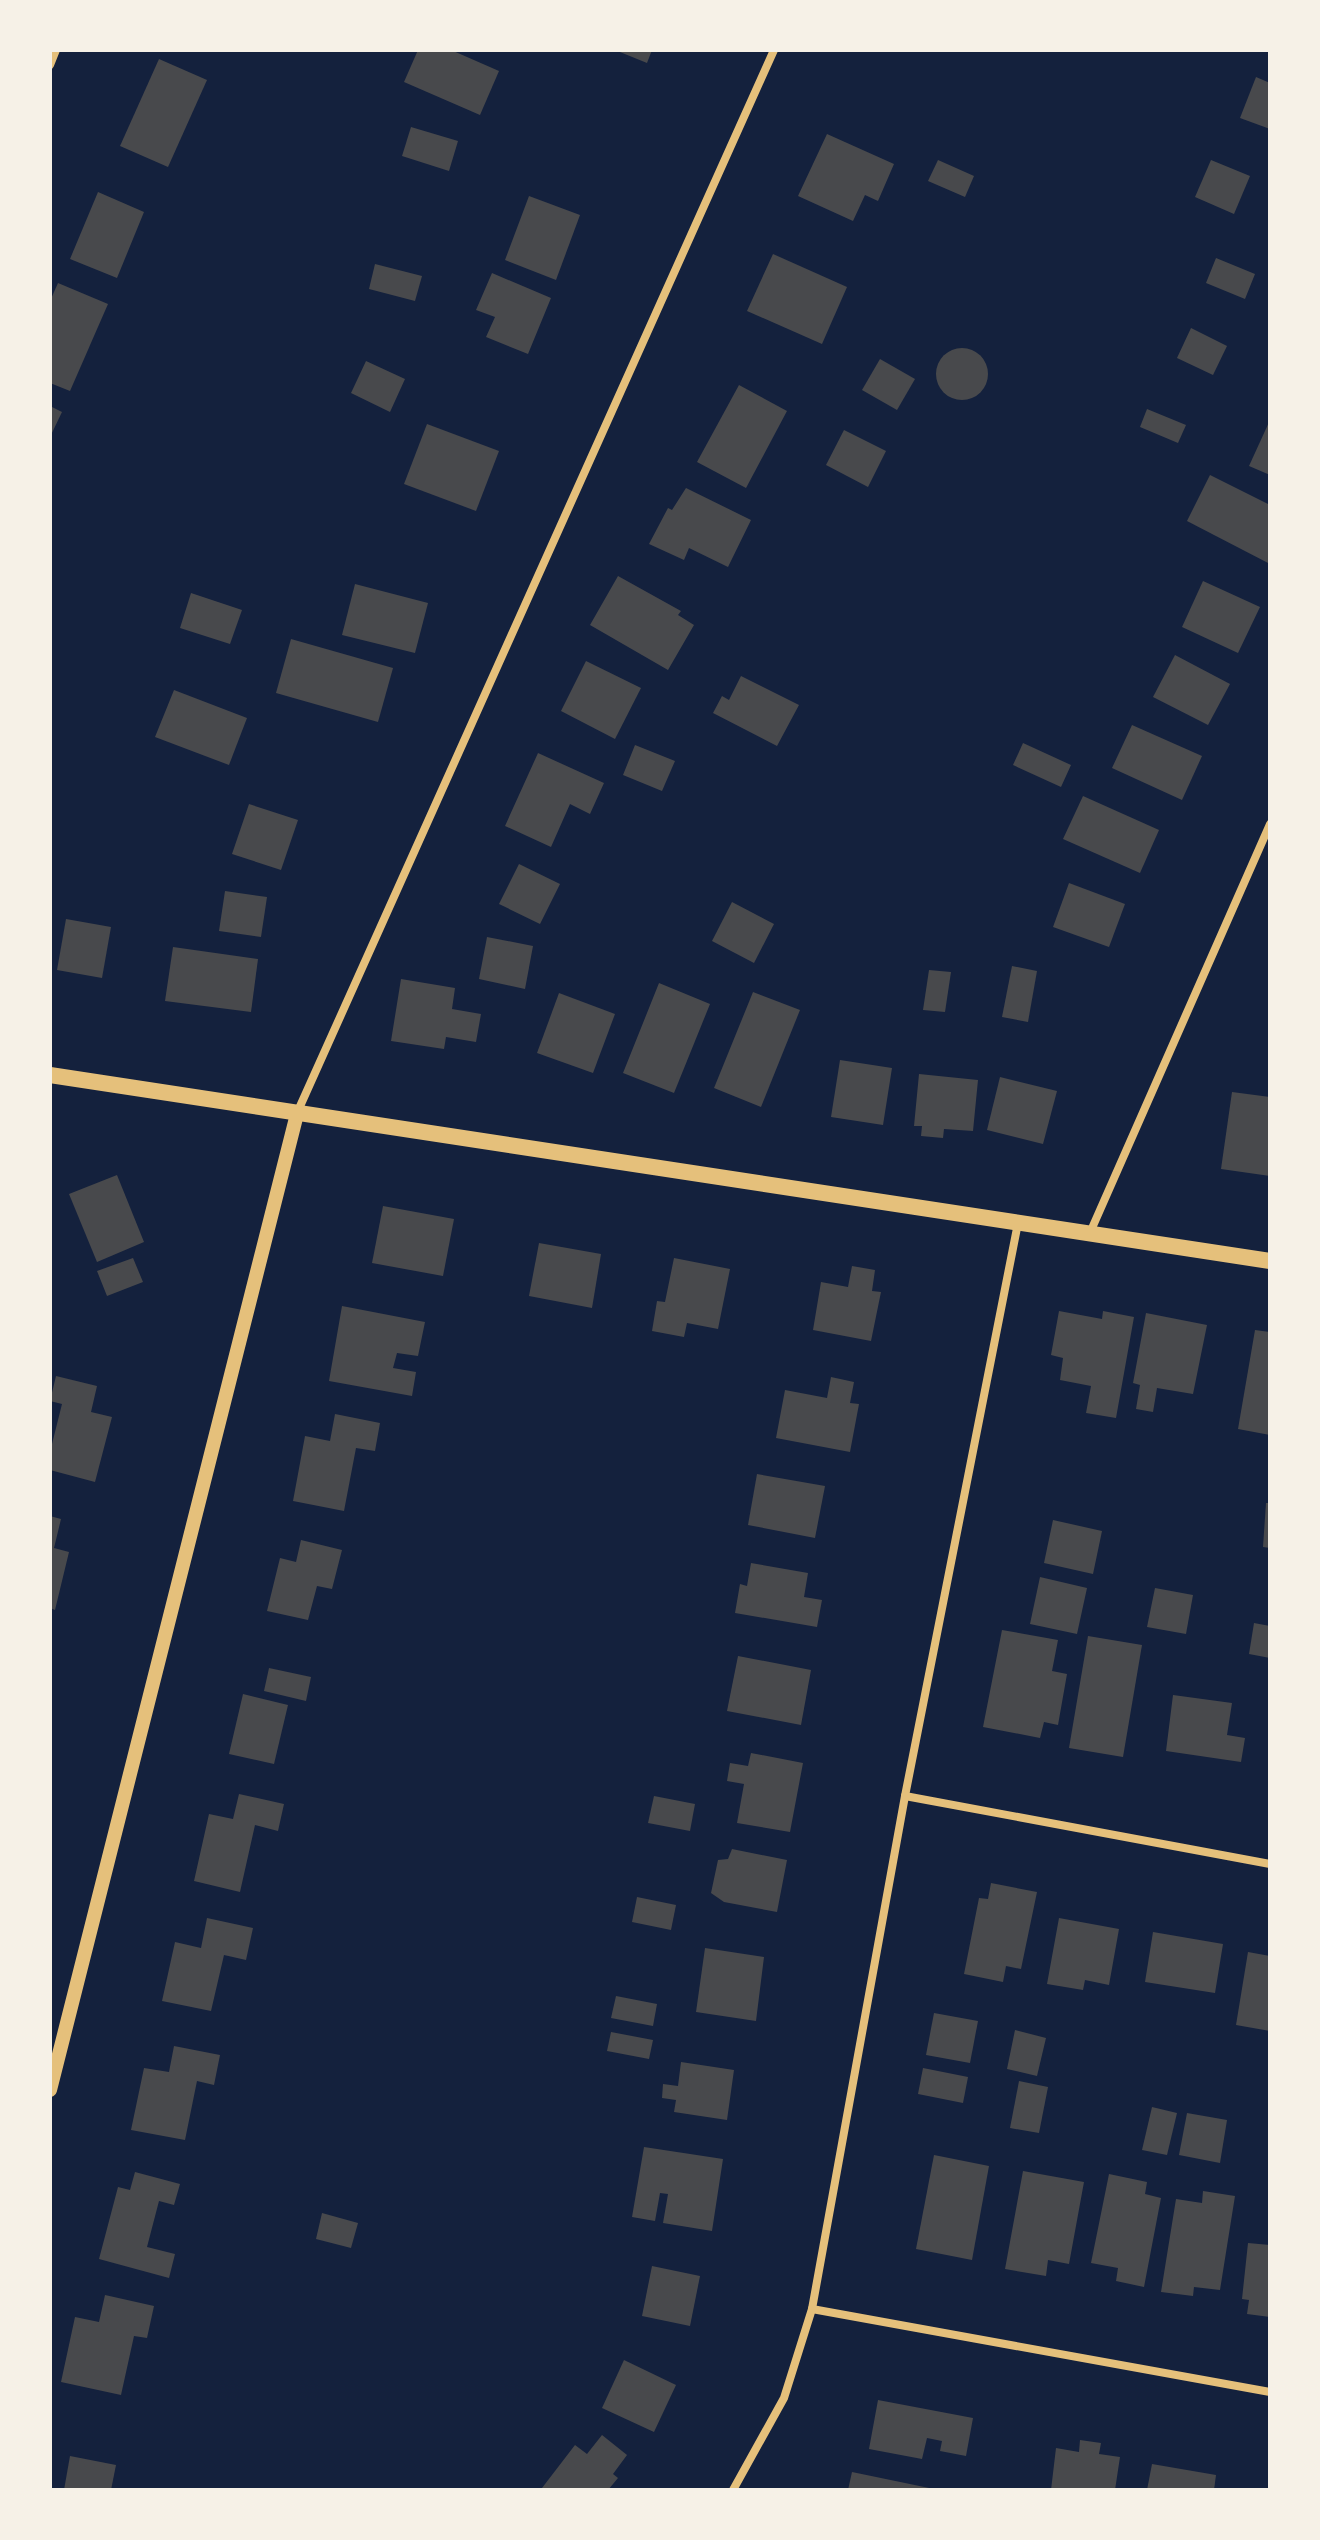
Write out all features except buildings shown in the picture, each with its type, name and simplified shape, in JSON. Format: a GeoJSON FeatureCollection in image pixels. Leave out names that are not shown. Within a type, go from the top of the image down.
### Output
{"type":"FeatureCollection","features":[{"type":"Feature","properties":{"kind":"main road"},"geometry":{"type":"LineString","coordinates":[[50,1075],[1089,1236],[1270,1261]]}},
{"type":"Feature","properties":{"kind":"street"},"geometry":{"type":"LineString","coordinates":[[50,65],[56,50]]}},
{"type":"Feature","properties":{"kind":"street"},"geometry":{"type":"LineString","coordinates":[[50,2090],[297,1114],[774,50]]}},
{"type":"Feature","properties":{"kind":"street"},"geometry":{"type":"LineString","coordinates":[[1089,1236],[1270,824]]}},
{"type":"Feature","properties":{"kind":"street"},"geometry":{"type":"LineString","coordinates":[[733,2490],[784,2398],[812,2309],[905,1796],[1018,1223]]}},
{"type":"Feature","properties":{"kind":"street"},"geometry":{"type":"LineString","coordinates":[[905,1796],[1270,1864]]}},
{"type":"Feature","properties":{"kind":"street"},"geometry":{"type":"LineString","coordinates":[[812,2309],[1270,2392]]}}]}
